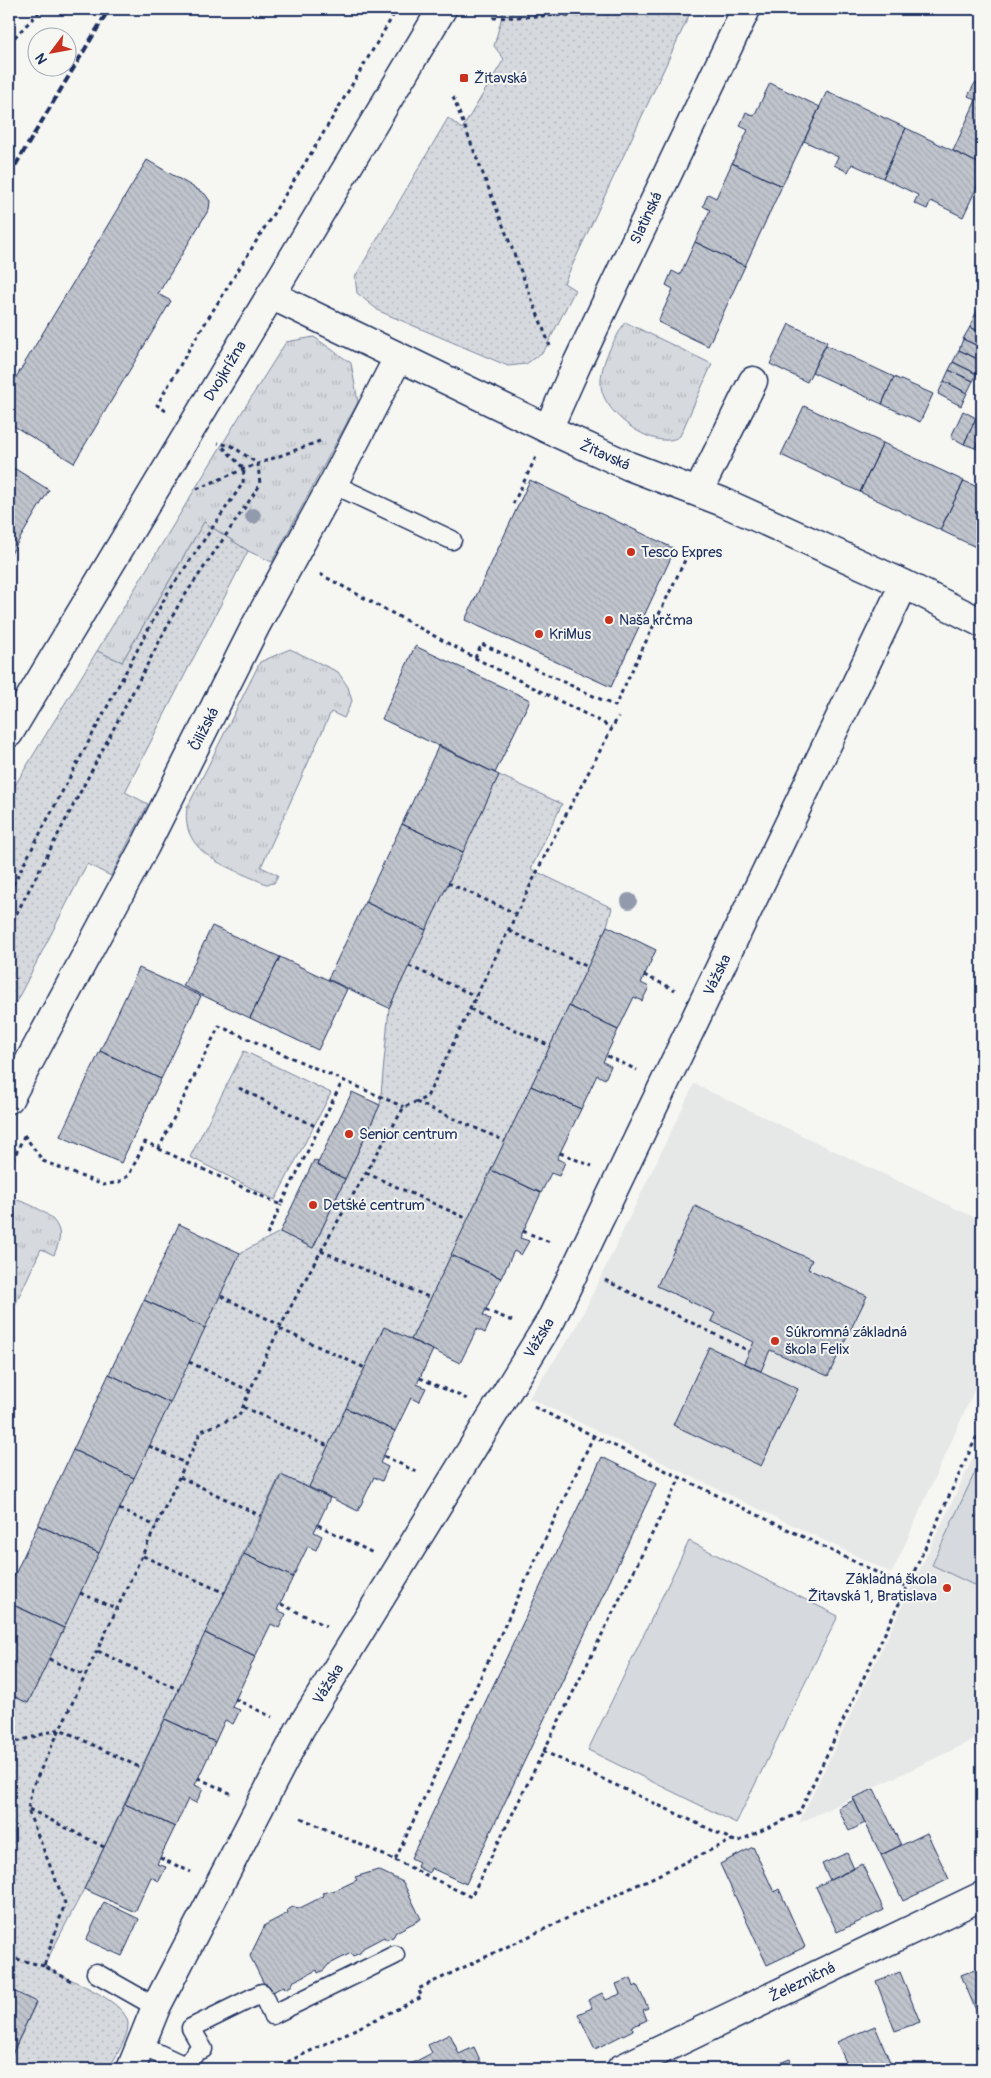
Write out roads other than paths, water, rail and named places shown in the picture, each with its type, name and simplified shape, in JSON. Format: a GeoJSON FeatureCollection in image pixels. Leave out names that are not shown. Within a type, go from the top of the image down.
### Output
{"type":"FeatureCollection","features":[{"type":"Feature","properties":{"kind":"street","name":"Dvojkrížna"},"geometry":{"type":"LineString","coordinates":[[9,733],[442,9]]}},
{"type":"Feature","properties":{"kind":"street","name":"Slatinská"},"geometry":{"type":"LineString","coordinates":[[548,429],[746,9]]}},
{"type":"Feature","properties":{"kind":"street","name":"Žitavská"},"geometry":{"type":"LineString","coordinates":[[271,295],[548,429],[629,466],[698,492],[904,584],[982,623]]}},
{"type":"Feature","properties":{"kind":"street","name":"Čiližská"},"geometry":{"type":"LineString","coordinates":[[9,1099],[145,846],[256,625],[333,484],[398,358]]}},
{"type":"Feature","properties":{"kind":"street"},"geometry":{"type":"LineString","coordinates":[[698,492],[753,381]]}},
{"type":"Feature","properties":{"kind":"street","name":"Vážska"},"geometry":{"type":"LineString","coordinates":[[135,2057],[156,2007],[300,1729],[551,1320],[904,584]]}},
{"type":"Feature","properties":{"kind":"street","name":"Železničná"},"geometry":{"type":"LineString","coordinates":[[622,2069],[982,1896]]}},
{"type":"Feature","properties":{"kind":"lane"},"geometry":{"type":"LineString","coordinates":[[333,484],[452,540]]}},
{"type":"Feature","properties":{"kind":"lane"},"geometry":{"type":"LineString","coordinates":[[135,2057],[185,2066],[197,2051],[203,2049],[191,2028],[262,1993],[272,2015],[395,1954]]}},
{"type":"Feature","properties":{"kind":"lane"},"geometry":{"type":"LineString","coordinates":[[96,1974],[156,2007]]}},
{"type":"Feature","properties":{"kind":"railway"},"geometry":{"type":"LineString","coordinates":[[9,176],[109,9]]}},
{"type":"Feature","properties":{"kind":"place","name":"Žitavská"},"geometry":{"type":"Point","coordinates":[464,78]}},
{"type":"Feature","properties":{"kind":"place","name":"Tesco Expres"},"geometry":{"type":"Point","coordinates":[631,552]}},
{"type":"Feature","properties":{"kind":"place","name":"Naša krčma"},"geometry":{"type":"Point","coordinates":[609,620]}},
{"type":"Feature","properties":{"kind":"place","name":"KriMus"},"geometry":{"type":"Point","coordinates":[539,634]}},
{"type":"Feature","properties":{"kind":"place","name":"Senior centrum"},"geometry":{"type":"Point","coordinates":[349,1134]}},
{"type":"Feature","properties":{"kind":"place","name":"Detské centrum"},"geometry":{"type":"Point","coordinates":[313,1205]}},
{"type":"Feature","properties":{"kind":"place","name":"Súkromná základná škola Felix"},"geometry":{"type":"Point","coordinates":[775,1341]}},
{"type":"Feature","properties":{"kind":"place","name":"Základná škola Žitavská 1, Bratislava"},"geometry":{"type":"Point","coordinates":[947,1588]}}]}
